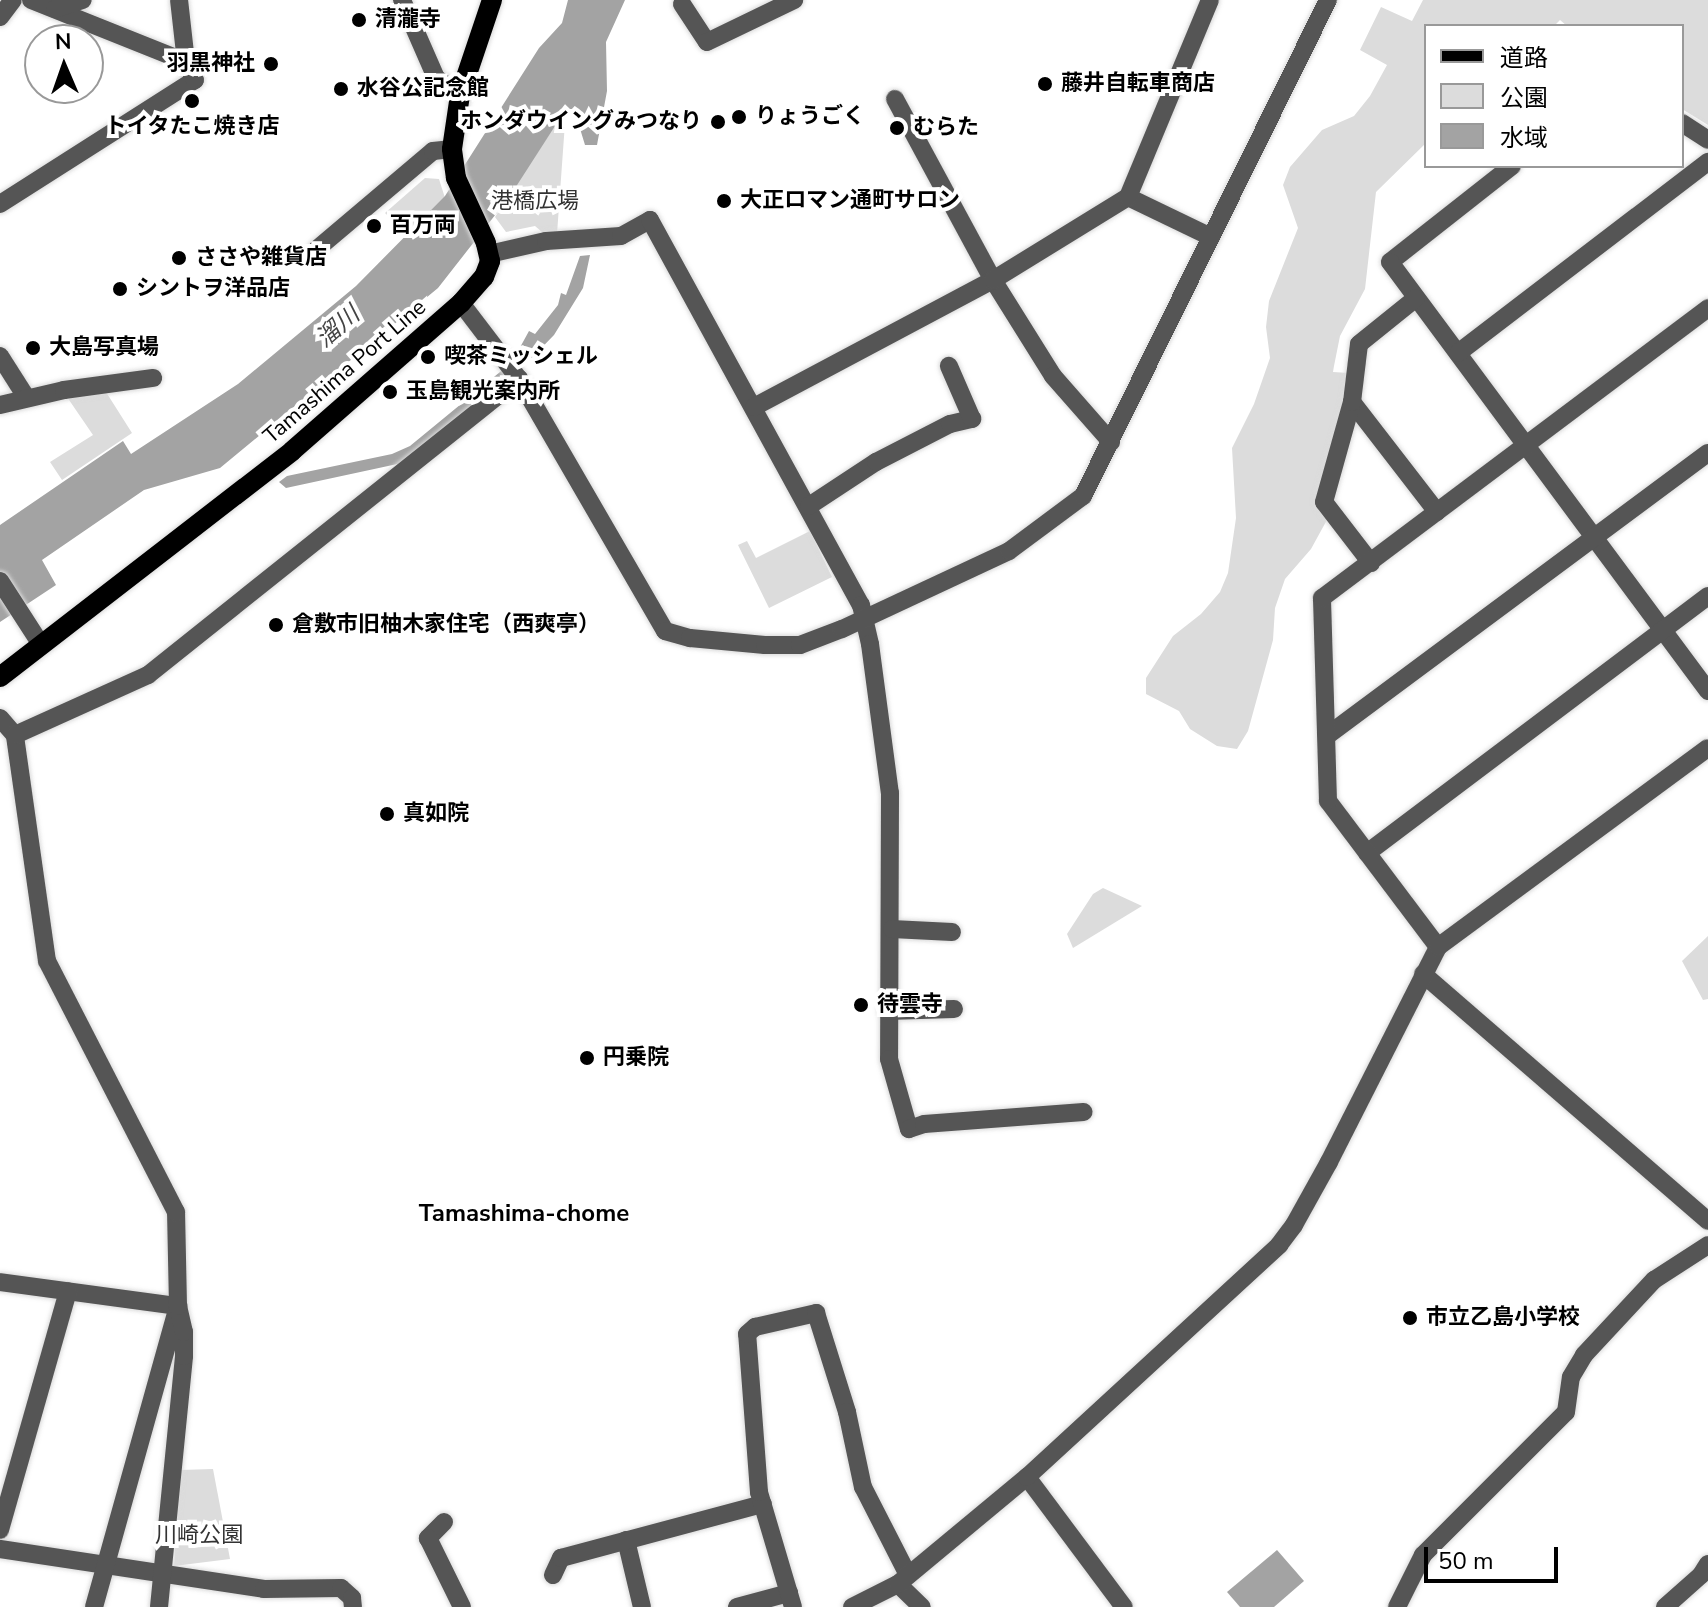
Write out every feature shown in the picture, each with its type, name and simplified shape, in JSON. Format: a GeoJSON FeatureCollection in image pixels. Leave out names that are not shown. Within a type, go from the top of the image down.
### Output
{"type":"FeatureCollection","features":[{"type":"Feature","properties":{"kind":"main road"},"geometry":{"type":"LineString","coordinates":[[488,248],[456,178],[452,149],[460,95],[492,0]]}},
{"type":"Feature","properties":{"kind":"main road","name":"Tamashima Port Line"},"geometry":{"type":"LineString","coordinates":[[0,677],[40,643],[177,542],[292,451],[461,303],[484,277],[488,248]]}},
{"type":"Feature","properties":{"kind":"street"},"geometry":{"type":"LineString","coordinates":[[0,17],[13,0]]}},
{"type":"Feature","properties":{"kind":"street"},"geometry":{"type":"LineString","coordinates":[[31,0],[186,62]]}},
{"type":"Feature","properties":{"kind":"street"},"geometry":{"type":"LineString","coordinates":[[55,9],[83,0]]}},
{"type":"Feature","properties":{"kind":"street"},"geometry":{"type":"LineString","coordinates":[[0,204],[195,80],[186,62],[179,0]]}},
{"type":"Feature","properties":{"kind":"street"},"geometry":{"type":"LineString","coordinates":[[402,0],[436,78],[460,95]]}},
{"type":"Feature","properties":{"kind":"street"},"geometry":{"type":"LineString","coordinates":[[682,4],[707,42],[794,0]]}},
{"type":"Feature","properties":{"kind":"street"},"geometry":{"type":"LineString","coordinates":[[754,407],[993,280],[1128,197],[1210,0]]}},
{"type":"Feature","properties":{"kind":"street"},"geometry":{"type":"LineString","coordinates":[[461,303],[519,379],[665,631],[690,638],[800,645],[866,618],[1009,551],[1067,511],[1083,496],[1328,0]]}},
{"type":"Feature","properties":{"kind":"street"},"geometry":{"type":"LineString","coordinates":[[895,99],[993,280],[1053,376],[1111,442]]}},
{"type":"Feature","properties":{"kind":"street"},"geometry":{"type":"LineString","coordinates":[[1684,124],[1708,140]]}},
{"type":"Feature","properties":{"kind":"street"},"geometry":{"type":"LineString","coordinates":[[317,249],[433,151],[452,149]]}},
{"type":"Feature","properties":{"kind":"street"},"geometry":{"type":"LineString","coordinates":[[1458,353],[1708,162]]}},
{"type":"Feature","properties":{"kind":"street"},"geometry":{"type":"LineString","coordinates":[[1509,168],[1390,262],[1708,691]]}},
{"type":"Feature","properties":{"kind":"street"},"geometry":{"type":"LineString","coordinates":[[1128,197],[1211,237]]}},
{"type":"Feature","properties":{"kind":"street"},"geometry":{"type":"LineString","coordinates":[[488,248],[621,236],[650,220],[809,506],[866,618],[890,793],[892,929],[887,1011],[889,1059],[909,1129],[924,1124],[1084,1112]]}},
{"type":"Feature","properties":{"kind":"street"},"geometry":{"type":"LineString","coordinates":[[1371,563],[1324,502],[1352,402],[1359,344],[1416,298]]}},
{"type":"Feature","properties":{"kind":"street"},"geometry":{"type":"LineString","coordinates":[[1438,947],[1328,801],[1322,598],[1708,308]]}},
{"type":"Feature","properties":{"kind":"street"},"geometry":{"type":"LineString","coordinates":[[0,356],[26,397]]}},
{"type":"Feature","properties":{"kind":"street"},"geometry":{"type":"LineString","coordinates":[[809,506],[876,462],[950,424],[972,419],[949,366]]}},
{"type":"Feature","properties":{"kind":"street"},"geometry":{"type":"LineString","coordinates":[[0,405],[26,397],[153,378]]}},
{"type":"Feature","properties":{"kind":"street"},"geometry":{"type":"LineString","coordinates":[[15,735],[57,713],[148,675],[519,379]]}},
{"type":"Feature","properties":{"kind":"street"},"geometry":{"type":"LineString","coordinates":[[1352,402],[1437,512]]}},
{"type":"Feature","properties":{"kind":"street"},"geometry":{"type":"LineString","coordinates":[[1328,735],[1708,453]]}},
{"type":"Feature","properties":{"kind":"street"},"geometry":{"type":"LineString","coordinates":[[0,581],[40,643]]}},
{"type":"Feature","properties":{"kind":"street"},"geometry":{"type":"LineString","coordinates":[[1367,853],[1708,596]]}},
{"type":"Feature","properties":{"kind":"street"},"geometry":{"type":"LineString","coordinates":[[0,718],[15,735],[47,961],[176,1212],[178,1306],[184,1332],[184,1356],[159,1607]]}},
{"type":"Feature","properties":{"kind":"street"},"geometry":{"type":"LineString","coordinates":[[852,1607],[903,1580],[1027,1477],[1279,1245],[1294,1225],[1438,947],[1708,748]]}},
{"type":"Feature","properties":{"kind":"street"},"geometry":{"type":"LineString","coordinates":[[892,929],[952,932]]}},
{"type":"Feature","properties":{"kind":"street"},"geometry":{"type":"LineString","coordinates":[[1423,974],[1708,1221]]}},
{"type":"Feature","properties":{"kind":"street"},"geometry":{"type":"LineString","coordinates":[[887,1011],[954,1009]]}},
{"type":"Feature","properties":{"kind":"street"},"geometry":{"type":"LineString","coordinates":[[1397,1607],[1423,1555],[1566,1412],[1571,1377],[1584,1355],[1654,1280],[1708,1245]]}},
{"type":"Feature","properties":{"kind":"street"},"geometry":{"type":"LineString","coordinates":[[0,1282],[178,1306]]}},
{"type":"Feature","properties":{"kind":"street"},"geometry":{"type":"LineString","coordinates":[[0,1530],[68,1292]]}},
{"type":"Feature","properties":{"kind":"street"},"geometry":{"type":"LineString","coordinates":[[94,1607],[178,1306]]}},
{"type":"Feature","properties":{"kind":"street"},"geometry":{"type":"LineString","coordinates":[[737,1607],[791,1600],[763,1504],[752,1439],[747,1334],[755,1327],[816,1313],[847,1412],[863,1487],[903,1580],[922,1607]]}},
{"type":"Feature","properties":{"kind":"street"},"geometry":{"type":"LineString","coordinates":[[1027,1477],[1124,1607]]}},
{"type":"Feature","properties":{"kind":"street"},"geometry":{"type":"LineString","coordinates":[[553,1575],[555,1563],[561,1558],[763,1504]]}},
{"type":"Feature","properties":{"kind":"street"},"geometry":{"type":"LineString","coordinates":[[444,1522],[428,1538],[462,1607]]}},
{"type":"Feature","properties":{"kind":"street"},"geometry":{"type":"LineString","coordinates":[[626,1540],[642,1607]]}},
{"type":"Feature","properties":{"kind":"street"},"geometry":{"type":"LineString","coordinates":[[0,1549],[163,1573],[264,1598],[341,1588],[352,1598],[353,1607]]}},
{"type":"Feature","properties":{"kind":"street"},"geometry":{"type":"LineString","coordinates":[[1665,1607],[1701,1575],[1708,1564]]}},
{"type":"Feature","properties":{"kind":"green space"},"geometry":{"type":"Polygon","coordinates":[[[1423,0],[1708,0],[1708,125],[1684,110],[1684,24],[1565,24],[1560,20],[1556,24],[1424,24],[1424,145],[1376,192],[1365,289],[1340,336],[1334,366],[1333,372],[1349,373],[1337,427],[1328,518],[1311,549],[1285,579],[1275,608],[1273,640],[1248,731],[1237,749],[1217,746],[1190,729],[1179,711],[1146,694],[1146,678],[1173,636],[1201,614],[1220,592],[1228,573],[1236,518],[1232,448],[1254,404],[1270,358],[1266,327],[1269,301],[1298,228],[1283,185],[1290,167],[1322,130],[1354,116],[1370,96],[1387,65],[1360,50],[1381,7],[1412,21],[1423,0]]]}},
{"type":"Feature","properties":{"kind":"green space","name":"港橋広場"},"geometry":{"type":"Polygon","coordinates":[[[566,109],[557,234],[542,232],[535,226],[506,232],[495,217],[566,109]]]}},
{"type":"Feature","properties":{"kind":"green space"},"geometry":{"type":"Polygon","coordinates":[[[425,178],[439,179],[445,198],[409,236],[385,213],[425,178]]]}},
{"type":"Feature","properties":{"kind":"green space"},"geometry":{"type":"Polygon","coordinates":[[[106,392],[132,433],[62,480],[50,462],[93,435],[67,397],[106,392]]]}},
{"type":"Feature","properties":{"kind":"green space"},"geometry":{"type":"Polygon","coordinates":[[[810,531],[832,577],[769,608],[738,545],[747,541],[756,558],[810,531]]]}},
{"type":"Feature","properties":{"kind":"green space"},"geometry":{"type":"Polygon","coordinates":[[[1103,888],[1142,906],[1073,948],[1067,934],[1093,894],[1103,888]]]}},
{"type":"Feature","properties":{"kind":"green space"},"geometry":{"type":"Polygon","coordinates":[[[1708,936],[1708,999],[1703,1000],[1682,961],[1708,936]]]}},
{"type":"Feature","properties":{"kind":"green space","name":"川崎公園"},"geometry":{"type":"Polygon","coordinates":[[[213,1469],[230,1559],[174,1566],[180,1470],[213,1469]]]}},
{"type":"Feature","properties":{"kind":"water","name":"溜川"},"geometry":{"type":"Polygon","coordinates":[[[568,0],[625,0],[606,42],[607,91],[597,145],[585,145],[574,109],[566,109],[510,196],[438,288],[220,468],[144,490],[42,560],[56,585],[0,622],[0,525],[123,441],[131,454],[238,384],[356,286],[445,196],[539,48],[562,23],[568,0]]]}},
{"type":"Feature","properties":{"kind":"water"},"geometry":{"type":"Polygon","coordinates":[[[590,255],[583,288],[554,335],[521,369],[402,463],[286,488],[279,482],[287,476],[392,454],[410,446],[512,362],[529,331],[535,334],[558,305],[561,293],[566,295],[580,256],[590,255]]]}},
{"type":"Feature","properties":{"kind":"water"},"geometry":{"type":"Polygon","coordinates":[[[1277,1550],[1304,1581],[1274,1607],[1240,1607],[1227,1592],[1277,1550]]]}},
{"type":"Feature","properties":{"kind":"place","name":"清瀧寺"},"geometry":{"type":"Point","coordinates":[359,20]}},
{"type":"Feature","properties":{"kind":"place","name":"羽黒神社"},"geometry":{"type":"Point","coordinates":[271,64]}},
{"type":"Feature","properties":{"kind":"place","name":"藤井自転車商店"},"geometry":{"type":"Point","coordinates":[1045,84]}},
{"type":"Feature","properties":{"kind":"place","name":"水谷公記念館"},"geometry":{"type":"Point","coordinates":[341,89]}},
{"type":"Feature","properties":{"kind":"place","name":"トイタたこ焼き店"},"geometry":{"type":"Point","coordinates":[192,101]}},
{"type":"Feature","properties":{"kind":"place","name":"りょうごく"},"geometry":{"type":"Point","coordinates":[739,117]}},
{"type":"Feature","properties":{"kind":"place","name":"ホンダウイングみつなり"},"geometry":{"type":"Point","coordinates":[718,122]}},
{"type":"Feature","properties":{"kind":"place","name":"むらた"},"geometry":{"type":"Point","coordinates":[897,128]}},
{"type":"Feature","properties":{"kind":"place","name":"大正ロマン通町サロン"},"geometry":{"type":"Point","coordinates":[724,201]}},
{"type":"Feature","properties":{"kind":"place","name":"百万両"},"geometry":{"type":"Point","coordinates":[374,226]}},
{"type":"Feature","properties":{"kind":"place","name":"ささや雑貨店"},"geometry":{"type":"Point","coordinates":[179,258]}},
{"type":"Feature","properties":{"kind":"place","name":"シントヲ洋品店"},"geometry":{"type":"Point","coordinates":[120,289]}},
{"type":"Feature","properties":{"kind":"place","name":"大島写真場"},"geometry":{"type":"Point","coordinates":[33,348]}},
{"type":"Feature","properties":{"kind":"place","name":"喫茶ミッシェル"},"geometry":{"type":"Point","coordinates":[428,357]}},
{"type":"Feature","properties":{"kind":"place","name":"玉島観光案内所"},"geometry":{"type":"Point","coordinates":[390,392]}},
{"type":"Feature","properties":{"kind":"place","name":"倉敷市旧柚木家住宅（西爽亭）"},"geometry":{"type":"Point","coordinates":[276,625]}},
{"type":"Feature","properties":{"kind":"place","name":"真如院"},"geometry":{"type":"Point","coordinates":[387,814]}},
{"type":"Feature","properties":{"kind":"place","name":"待雲寺"},"geometry":{"type":"Point","coordinates":[861,1005]}},
{"type":"Feature","properties":{"kind":"place","name":"円乗院"},"geometry":{"type":"Point","coordinates":[587,1058]}},
{"type":"Feature","properties":{"kind":"place","name":"市立乙島小学校"},"geometry":{"type":"Point","coordinates":[1410,1318]}},
{"type":"Feature","properties":{"kind":"district","name":"Tamashima-chome"},"geometry":{"type":"Point","coordinates":[524,1214]}}]}
